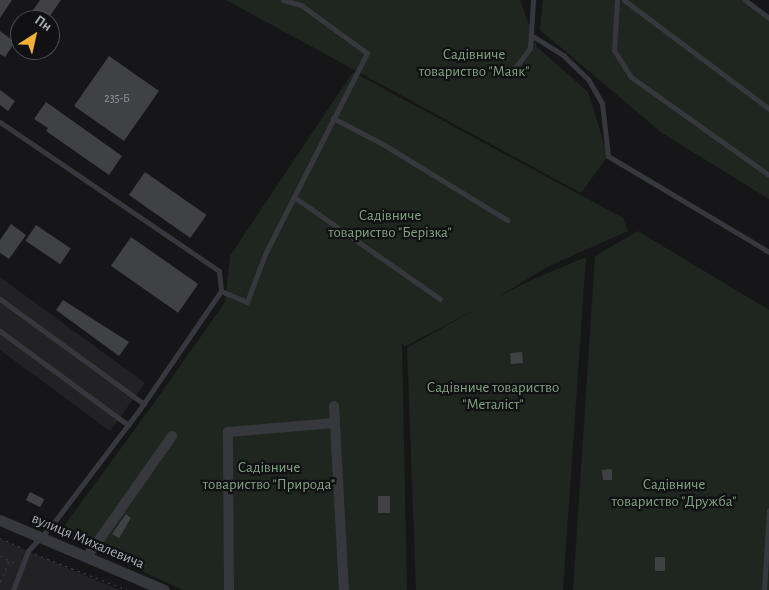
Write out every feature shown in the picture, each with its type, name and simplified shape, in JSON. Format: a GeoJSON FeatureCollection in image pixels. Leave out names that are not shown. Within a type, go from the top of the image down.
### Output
{"type":"FeatureCollection","features":[{"type":"Feature","properties":{"kind":"street"},"geometry":{"type":"LineString","coordinates":[[334,406],[344,590]]}},
{"type":"Feature","properties":{"kind":"street"},"geometry":{"type":"LineString","coordinates":[[229,590],[228,432],[335,423]]}},
{"type":"Feature","properties":{"kind":"street"},"geometry":{"type":"LineString","coordinates":[[87,557],[172,436]]}},
{"type":"Feature","properties":{"kind":"street","name":"вулиця Михалевича"},"geometry":{"type":"LineString","coordinates":[[0,520],[164,590]]}},
{"type":"Feature","properties":{"kind":"lane"},"geometry":{"type":"LineString","coordinates":[[222,291],[247,302],[265,254],[367,53],[301,5],[283,0]]}},
{"type":"Feature","properties":{"kind":"lane"},"geometry":{"type":"LineString","coordinates":[[515,68],[530,48],[533,0]]}},
{"type":"Feature","properties":{"kind":"lane"},"geometry":{"type":"LineString","coordinates":[[617,0],[614,50],[631,77],[769,175]]}},
{"type":"Feature","properties":{"kind":"lane"},"geometry":{"type":"LineString","coordinates":[[624,0],[769,109]]}},
{"type":"Feature","properties":{"kind":"lane"},"geometry":{"type":"LineString","coordinates":[[745,0],[769,18]]}},
{"type":"Feature","properties":{"kind":"lane"},"geometry":{"type":"LineString","coordinates":[[531,35],[564,56],[588,80],[602,103],[608,156],[769,252]]}},
{"type":"Feature","properties":{"kind":"lane"},"geometry":{"type":"LineString","coordinates":[[333,118],[381,143],[506,220]]}},
{"type":"Feature","properties":{"kind":"lane"},"geometry":{"type":"LineString","coordinates":[[0,122],[219,271],[222,291],[144,404],[52,525],[28,551],[13,590]]}},
{"type":"Feature","properties":{"kind":"lane"},"geometry":{"type":"LineString","coordinates":[[294,197],[440,299]]}},
{"type":"Feature","properties":{"kind":"lane"},"geometry":{"type":"LineString","coordinates":[[1,302],[144,404]]}},
{"type":"Feature","properties":{"kind":"lane"},"geometry":{"type":"LineString","coordinates":[[0,331],[128,425]]}},
{"type":"Feature","properties":{"kind":"lane"},"geometry":{"type":"LineString","coordinates":[[764,590],[769,510]]}},
{"type":"Feature","properties":{"kind":"path"},"geometry":{"type":"LineString","coordinates":[[0,538],[28,551],[128,590]]}},
{"type":"Feature","properties":{"kind":"path"},"geometry":{"type":"LineString","coordinates":[[0,556],[22,567]]}},
{"type":"Feature","properties":{"kind":"path"},"geometry":{"type":"LineString","coordinates":[[0,582],[9,560]]}},
{"type":"Feature","properties":{"kind":"shaded area"},"geometry":{"type":"Polygon","coordinates":[[[0,277],[145,383],[110,431],[0,350],[0,277]]]}},
{"type":"Feature","properties":{"kind":"shaded area"},"geometry":{"type":"Polygon","coordinates":[[[0,539],[119,590],[0,590],[0,539]]]}},
{"type":"Feature","properties":{"kind":"green space","name":"Садівниче товариство \"Маяк\""},"geometry":{"type":"Polygon","coordinates":[[[226,0],[520,0],[537,47],[588,92],[608,156],[581,193],[226,0]]]}},
{"type":"Feature","properties":{"kind":"green space"},"geometry":{"type":"Polygon","coordinates":[[[543,0],[744,0],[769,19],[769,199],[662,133],[540,30],[543,0]]]}},
{"type":"Feature","properties":{"kind":"green space"},"geometry":{"type":"Polygon","coordinates":[[[353,72],[623,218],[628,231],[547,267],[498,297],[527,282],[586,257],[563,590],[416,590],[407,348],[476,309],[404,347],[402,342],[407,590],[183,590],[59,533],[225,302],[230,256],[353,72]]]}},
{"type":"Feature","properties":{"kind":"green space","name":"Садівниче товариство \"Дружба\""},"geometry":{"type":"Polygon","coordinates":[[[638,231],[769,310],[769,590],[573,590],[595,256],[638,231]]]}},
{"type":"Feature","properties":{"kind":"building"},"geometry":{"type":"Polygon","coordinates":[[[0,0],[12,0],[0,18],[0,0]]]}},
{"type":"Feature","properties":{"kind":"building"},"geometry":{"type":"Polygon","coordinates":[[[40,0],[61,0],[54,10],[33,10],[40,0]]]}},
{"type":"Feature","properties":{"kind":"building"},"geometry":{"type":"Polygon","coordinates":[[[0,31],[10,38],[10,50],[5,57],[0,54],[0,31]]]}},
{"type":"Feature","properties":{"kind":"building"},"geometry":{"type":"Polygon","coordinates":[[[109,56],[159,91],[124,141],[74,106],[109,56]]]}},
{"type":"Feature","properties":{"kind":"building"},"geometry":{"type":"Polygon","coordinates":[[[0,90],[15,101],[8,111],[0,105],[0,90]]]}},
{"type":"Feature","properties":{"kind":"building"},"geometry":{"type":"Polygon","coordinates":[[[46,102],[122,156],[109,175],[46,131],[48,128],[34,119],[46,102]]]}},
{"type":"Feature","properties":{"kind":"building"},"geometry":{"type":"Polygon","coordinates":[[[145,172],[206,215],[190,238],[129,195],[145,172]]]}},
{"type":"Feature","properties":{"kind":"building"},"geometry":{"type":"Polygon","coordinates":[[[11,224],[26,235],[9,259],[0,253],[0,240],[11,224]]]}},
{"type":"Feature","properties":{"kind":"building"},"geometry":{"type":"Polygon","coordinates":[[[36,225],[71,248],[60,264],[25,241],[36,225]]]}},
{"type":"Feature","properties":{"kind":"building"},"geometry":{"type":"Polygon","coordinates":[[[131,237],[198,284],[178,313],[111,266],[131,237]]]}},
{"type":"Feature","properties":{"kind":"building"},"geometry":{"type":"Polygon","coordinates":[[[63,300],[129,342],[119,356],[56,310],[63,300]]]}},
{"type":"Feature","properties":{"kind":"building"},"geometry":{"type":"Polygon","coordinates":[[[522,352],[523,363],[511,364],[510,353],[522,352]]]}},
{"type":"Feature","properties":{"kind":"building"},"geometry":{"type":"Polygon","coordinates":[[[612,469],[612,480],[603,480],[602,470],[612,469]]]}},
{"type":"Feature","properties":{"kind":"building"},"geometry":{"type":"Polygon","coordinates":[[[30,492],[44,499],[40,507],[26,500],[30,492]]]}},
{"type":"Feature","properties":{"kind":"building"},"geometry":{"type":"Polygon","coordinates":[[[378,496],[390,496],[390,513],[378,513],[378,496]]]}},
{"type":"Feature","properties":{"kind":"building"},"geometry":{"type":"Polygon","coordinates":[[[126,514],[131,518],[119,538],[112,534],[126,514]]]}},
{"type":"Feature","properties":{"kind":"building"},"geometry":{"type":"Polygon","coordinates":[[[655,557],[665,557],[665,571],[655,571],[655,557]]]}},
{"type":"Feature","properties":{"kind":"park label","name":"Садівниче товариство \"Берізка\""},"geometry":{"type":"Point","coordinates":[390,224]}},
{"type":"Feature","properties":{"kind":"park label","name":"Садівниче товариство \"Металіст\""},"geometry":{"type":"Point","coordinates":[493,396]}},
{"type":"Feature","properties":{"kind":"park label","name":"Садівниче товариство \"Природа\""},"geometry":{"type":"Point","coordinates":[269,476]}}]}
